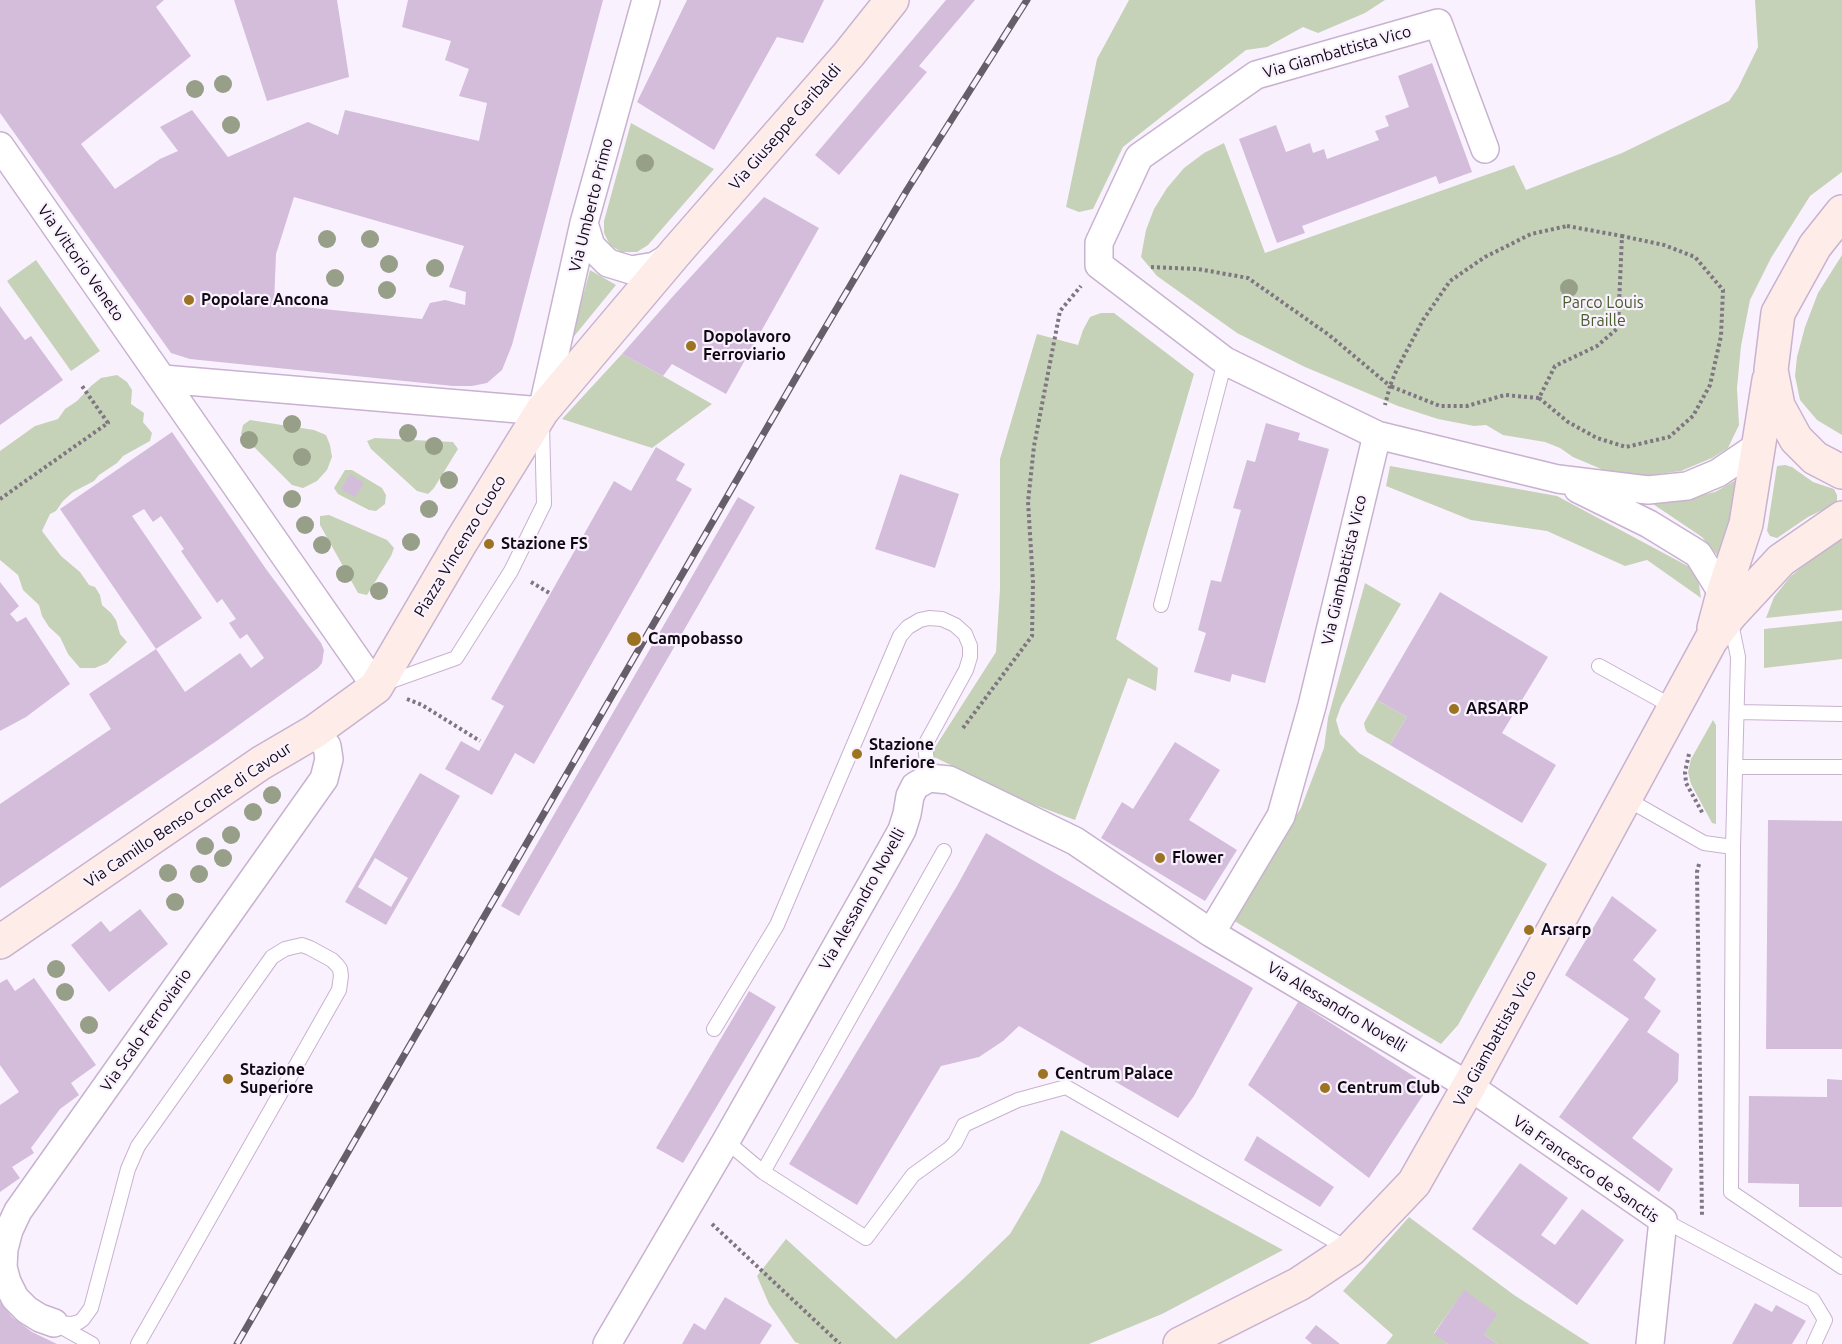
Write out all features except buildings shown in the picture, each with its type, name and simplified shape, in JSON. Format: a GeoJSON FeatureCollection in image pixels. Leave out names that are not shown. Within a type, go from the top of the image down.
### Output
{"type":"FeatureCollection","features":[{"type":"Feature","properties":{"kind":"street","name":"Via Umberto Primo"},"geometry":{"type":"LineString","coordinates":[[542,411],[584,223],[646,0]]}},
{"type":"Feature","properties":{"kind":"street","name":"Via Giuseppe Garibaldi"},"geometry":{"type":"LineString","coordinates":[[542,411],[676,252],[849,54],[892,0]]}},
{"type":"Feature","properties":{"kind":"street","name":"Via Giambattista Vico"},"geometry":{"type":"LineString","coordinates":[[1099,265],[1099,243],[1139,157],[1256,75],[1437,23],[1485,149]]}},
{"type":"Feature","properties":{"kind":"street","name":"Via Vittorio Veneto"},"geometry":{"type":"LineString","coordinates":[[0,146],[163,379]]}},
{"type":"Feature","properties":{"kind":"street","name":"Via Giambattista Vico"},"geometry":{"type":"LineString","coordinates":[[1180,1344],[1299,1284],[1350,1250],[1414,1183],[1675,708],[1721,616],[1746,524],[1778,313],[1815,246],[1842,212]]}},
{"type":"Feature","properties":{"kind":"street","name":"Via Giuseppe Garibaldi"},"geometry":{"type":"LineString","coordinates":[[584,223],[591,246],[608,263],[631,270],[655,266],[676,252]]}},
{"type":"Feature","properties":{"kind":"street"},"geometry":{"type":"LineString","coordinates":[[1099,265],[1225,361],[1377,435],[1558,479],[1648,490],[1687,486],[1718,473],[1758,446]]}},
{"type":"Feature","properties":{"kind":"street"},"geometry":{"type":"LineString","coordinates":[[1771,370],[1778,406],[1796,439],[1815,458],[1842,472]]}},
{"type":"Feature","properties":{"kind":"street"},"geometry":{"type":"LineString","coordinates":[[163,379],[542,411]]}},
{"type":"Feature","properties":{"kind":"street"},"geometry":{"type":"LineString","coordinates":[[163,379],[376,687]]}},
{"type":"Feature","properties":{"kind":"street","name":"Piazza Vincenzo Cuoco"},"geometry":{"type":"LineString","coordinates":[[376,687],[461,542],[542,411]]}},
{"type":"Feature","properties":{"kind":"street","name":"Via Giambattista Vico"},"geometry":{"type":"LineString","coordinates":[[1211,933],[1281,816],[1312,706],[1377,435]]}},
{"type":"Feature","properties":{"kind":"street"},"geometry":{"type":"LineString","coordinates":[[1558,479],[1649,524],[1698,554],[1721,616]]}},
{"type":"Feature","properties":{"kind":"street","name":"Via Giambattista Vico"},"geometry":{"type":"LineString","coordinates":[[1721,616],[1781,560],[1842,518]]}},
{"type":"Feature","properties":{"kind":"street","name":"Via Camillo Benso Conte di Cavour"},"geometry":{"type":"LineString","coordinates":[[0,942],[261,763],[314,732],[376,687]]}},
{"type":"Feature","properties":{"kind":"street","name":"Via Scalo Ferroviario"},"geometry":{"type":"LineString","coordinates":[[54,1323],[27,1310],[15,1298],[7,1282],[3,1267],[4,1249],[9,1230],[18,1211],[324,779],[329,759],[327,746],[314,732]]}},
{"type":"Feature","properties":{"kind":"street","name":"Via Alessandro Novelli"},"geometry":{"type":"LineString","coordinates":[[607,1344],[726,1142],[891,850],[902,830],[910,796],[915,786],[929,778],[949,780],[1075,841],[1211,933],[1469,1086]]}},
{"type":"Feature","properties":{"kind":"street","name":"Via Francesco de Sanctis"},"geometry":{"type":"LineString","coordinates":[[1469,1086],[1663,1220],[1650,1344]]}},
{"type":"Feature","properties":{"kind":"lane"},"geometry":{"type":"LineString","coordinates":[[1161,605],[1225,361]]}},
{"type":"Feature","properties":{"kind":"lane"},"geometry":{"type":"LineString","coordinates":[[376,687],[456,658],[511,571],[544,504],[542,411]]}},
{"type":"Feature","properties":{"kind":"lane"},"geometry":{"type":"LineString","coordinates":[[1721,616],[1738,657],[1733,847],[1731,1192],[1842,1267]]}},
{"type":"Feature","properties":{"kind":"lane"},"geometry":{"type":"LineString","coordinates":[[714,1029],[777,925],[900,636],[908,627],[929,618],[942,619],[955,624],[965,634],[970,646],[970,657],[966,670],[924,745],[929,778]]}},
{"type":"Feature","properties":{"kind":"lane"},"geometry":{"type":"LineString","coordinates":[[1599,666],[1675,708]]}},
{"type":"Feature","properties":{"kind":"lane"},"geometry":{"type":"LineString","coordinates":[[1737,712],[1842,714]]}},
{"type":"Feature","properties":{"kind":"lane"},"geometry":{"type":"LineString","coordinates":[[1735,767],[1842,767]]}},
{"type":"Feature","properties":{"kind":"lane"},"geometry":{"type":"LineString","coordinates":[[1625,798],[1704,843],[1733,847]]}},
{"type":"Feature","properties":{"kind":"lane"},"geometry":{"type":"LineString","coordinates":[[763,1172],[944,851]]}},
{"type":"Feature","properties":{"kind":"lane"},"geometry":{"type":"LineString","coordinates":[[54,1323],[79,1322],[91,1308],[128,1169],[138,1146],[272,957],[293,946],[302,945],[310,948],[337,965],[341,976],[339,990],[138,1344]]}},
{"type":"Feature","properties":{"kind":"lane"},"geometry":{"type":"LineString","coordinates":[[726,1142],[763,1172],[866,1238],[913,1175],[949,1149],[955,1143],[964,1125],[1018,1100],[1066,1087],[1350,1250]]}},
{"type":"Feature","properties":{"kind":"lane"},"geometry":{"type":"LineString","coordinates":[[1663,1220],[1813,1299],[1825,1320],[1814,1344]]}},
{"type":"Feature","properties":{"kind":"lane"},"geometry":{"type":"LineString","coordinates":[[54,1323],[92,1344]]}},
{"type":"Feature","properties":{"kind":"path"},"geometry":{"type":"LineString","coordinates":[[961,731],[1032,636],[1033,582],[1028,502],[1034,446],[1060,310],[1099,265],[1198,269],[1248,278],[1329,334],[1390,386],[1440,406],[1467,406],[1505,395],[1539,398],[1568,422],[1597,438],[1626,447],[1669,437],[1693,416],[1710,385],[1721,336],[1723,290],[1695,257],[1664,245],[1567,226],[1531,234],[1485,256],[1450,281],[1424,320],[1397,369],[1390,386],[1377,435]]}},
{"type":"Feature","properties":{"kind":"path"},"geometry":{"type":"LineString","coordinates":[[1539,398],[1555,366],[1597,346],[1618,328],[1622,236]]}},
{"type":"Feature","properties":{"kind":"path"},"geometry":{"type":"LineString","coordinates":[[0,499],[108,423],[82,386]]}},
{"type":"Feature","properties":{"kind":"path"},"geometry":{"type":"LineString","coordinates":[[376,687],[422,705],[480,741]]}},
{"type":"Feature","properties":{"kind":"path"},"geometry":{"type":"LineString","coordinates":[[1693,746],[1688,756],[1685,772],[1686,783],[1709,825],[1697,872],[1702,1205]]}},
{"type":"Feature","properties":{"kind":"path"},"geometry":{"type":"LineString","coordinates":[[689,1203],[840,1344]]}},
{"type":"Feature","properties":{"kind":"green space"},"geometry":{"type":"Polygon","coordinates":[[[1129,0],[1385,0],[1365,13],[1318,33],[1303,27],[1267,47],[1246,50],[1123,147],[1093,209],[1079,212],[1066,207],[1097,59],[1129,0]]]}},
{"type":"Feature","properties":{"kind":"green space","name":"Parco Louis Braille"},"geometry":{"type":"Polygon","coordinates":[[[1755,0],[1842,0],[1842,172],[1810,196],[1771,258],[1750,300],[1741,346],[1737,388],[1739,425],[1728,448],[1712,458],[1681,471],[1644,476],[1606,471],[1545,442],[1503,435],[1486,425],[1474,426],[1438,419],[1398,406],[1305,367],[1237,333],[1157,276],[1141,257],[1146,230],[1154,209],[1167,188],[1184,168],[1204,153],[1224,143],[1265,253],[1514,165],[1526,190],[1622,153],[1729,101],[1758,47],[1755,0]]]}},
{"type":"Feature","properties":{"kind":"green space"},"geometry":{"type":"Polygon","coordinates":[[[631,123],[714,169],[648,245],[637,252],[621,252],[610,245],[604,233],[604,221],[631,123]]]}},
{"type":"Feature","properties":{"kind":"green space"},"geometry":{"type":"Polygon","coordinates":[[[1842,255],[1842,435],[1817,420],[1800,400],[1795,376],[1797,357],[1805,327],[1818,293],[1842,255]]]}},
{"type":"Feature","properties":{"kind":"green space"},"geometry":{"type":"Polygon","coordinates":[[[36,260],[100,351],[71,371],[7,281],[36,260]]]}},
{"type":"Feature","properties":{"kind":"green space"},"geometry":{"type":"Polygon","coordinates":[[[590,270],[616,285],[571,340],[590,270]]]}},
{"type":"Feature","properties":{"kind":"green space"},"geometry":{"type":"Polygon","coordinates":[[[1101,313],[1114,313],[1194,374],[1116,639],[1158,668],[1156,691],[1128,678],[1075,820],[1027,802],[930,755],[996,652],[1000,589],[1000,459],[1037,334],[1078,345],[1090,317],[1101,313]]]}},
{"type":"Feature","properties":{"kind":"green space"},"geometry":{"type":"Polygon","coordinates":[[[622,354],[712,404],[652,448],[562,419],[622,354]]]}},
{"type":"Feature","properties":{"kind":"green space"},"geometry":{"type":"Polygon","coordinates":[[[117,375],[127,382],[132,390],[131,404],[144,413],[143,422],[152,433],[150,441],[123,456],[94,481],[73,492],[56,511],[50,514],[42,531],[61,556],[80,572],[89,585],[95,587],[102,605],[116,620],[120,634],[127,642],[107,663],[95,668],[80,668],[68,654],[60,637],[49,627],[42,616],[39,605],[23,590],[18,575],[0,560],[0,451],[35,426],[58,419],[65,409],[101,378],[117,375]]]}},
{"type":"Feature","properties":{"kind":"green space"},"geometry":{"type":"Polygon","coordinates":[[[250,420],[314,430],[326,435],[332,457],[327,470],[317,481],[303,488],[292,485],[241,434],[243,425],[250,420]]]}},
{"type":"Feature","properties":{"kind":"green space"},"geometry":{"type":"Polygon","coordinates":[[[375,438],[453,442],[458,449],[428,494],[417,491],[371,449],[367,441],[375,438]]]}},
{"type":"Feature","properties":{"kind":"green space"},"geometry":{"type":"Polygon","coordinates":[[[1390,466],[1557,496],[1697,571],[1701,598],[1647,560],[1625,566],[1547,531],[1471,520],[1386,486],[1390,466]]]}},
{"type":"Feature","properties":{"kind":"green space"},"geometry":{"type":"Polygon","coordinates":[[[1777,466],[1792,467],[1813,482],[1834,489],[1837,503],[1808,517],[1777,538],[1770,536],[1767,531],[1777,466]]]}},
{"type":"Feature","properties":{"kind":"green space"},"geometry":{"type":"Polygon","coordinates":[[[345,470],[352,470],[382,488],[386,495],[385,504],[376,511],[369,510],[338,494],[334,488],[345,470]]]}},
{"type":"Feature","properties":{"kind":"green space"},"geometry":{"type":"Polygon","coordinates":[[[1738,479],[1733,514],[1719,557],[1702,537],[1650,502],[1683,499],[1715,492],[1738,479]]]}},
{"type":"Feature","properties":{"kind":"green space"},"geometry":{"type":"Polygon","coordinates":[[[329,515],[387,540],[394,548],[367,595],[358,593],[320,525],[320,516],[329,515]]]}},
{"type":"Feature","properties":{"kind":"green space"},"geometry":{"type":"Polygon","coordinates":[[[1842,539],[1842,610],[1766,618],[1774,597],[1790,577],[1823,549],[1842,539]]]}},
{"type":"Feature","properties":{"kind":"green space"},"geometry":{"type":"Polygon","coordinates":[[[1365,583],[1401,604],[1341,706],[1336,720],[1340,734],[1359,753],[1547,864],[1458,1025],[1441,1044],[1231,919],[1301,808],[1324,748],[1328,718],[1365,583]]]}},
{"type":"Feature","properties":{"kind":"green space"},"geometry":{"type":"Polygon","coordinates":[[[1842,621],[1842,659],[1764,668],[1764,629],[1842,621]]]}},
{"type":"Feature","properties":{"kind":"green space"},"geometry":{"type":"Polygon","coordinates":[[[1377,700],[1407,717],[1390,745],[1367,732],[1365,728],[1364,723],[1377,700]]]}},
{"type":"Feature","properties":{"kind":"green space"},"geometry":{"type":"Polygon","coordinates":[[[1713,720],[1716,725],[1716,824],[1712,823],[1691,784],[1688,772],[1691,759],[1713,720]]]}},
{"type":"Feature","properties":{"kind":"green space"},"geometry":{"type":"Polygon","coordinates":[[[1061,1130],[1283,1250],[1162,1314],[1089,1344],[800,1344],[795,1342],[769,1304],[757,1276],[786,1239],[896,1339],[1010,1234],[1040,1183],[1061,1130]]]}},
{"type":"Feature","properties":{"kind":"green space"},"geometry":{"type":"Polygon","coordinates":[[[1409,1217],[1514,1295],[1590,1344],[1497,1344],[1484,1334],[1464,1291],[1434,1333],[1448,1344],[1386,1344],[1393,1335],[1343,1291],[1409,1217]]]}},
{"type":"Feature","properties":{"kind":"railway"},"geometry":{"type":"LineString","coordinates":[[237,1344],[805,362],[907,190],[1027,0]]}},
{"type":"Feature","properties":{"kind":"place","name":"Popolare Ancona"},"geometry":{"type":"Point","coordinates":[189,300]}},
{"type":"Feature","properties":{"kind":"place","name":"Dopolavoro Ferroviario"},"geometry":{"type":"Point","coordinates":[691,346]}},
{"type":"Feature","properties":{"kind":"place","name":"Stazione FS"},"geometry":{"type":"Point","coordinates":[489,544]}},
{"type":"Feature","properties":{"kind":"place","name":"Campobasso"},"geometry":{"type":"Point","coordinates":[634,639]}},
{"type":"Feature","properties":{"kind":"place","name":"ARSARP"},"geometry":{"type":"Point","coordinates":[1454,709]}},
{"type":"Feature","properties":{"kind":"place","name":"Stazione Inferiore"},"geometry":{"type":"Point","coordinates":[857,754]}},
{"type":"Feature","properties":{"kind":"place","name":"Flower"},"geometry":{"type":"Point","coordinates":[1160,858]}},
{"type":"Feature","properties":{"kind":"place","name":"Arsarp"},"geometry":{"type":"Point","coordinates":[1529,930]}},
{"type":"Feature","properties":{"kind":"place","name":"Centrum Palace"},"geometry":{"type":"Point","coordinates":[1043,1074]}},
{"type":"Feature","properties":{"kind":"place","name":"Stazione Superiore"},"geometry":{"type":"Point","coordinates":[228,1079]}},
{"type":"Feature","properties":{"kind":"place","name":"Centrum Club"},"geometry":{"type":"Point","coordinates":[1325,1088]}}]}
